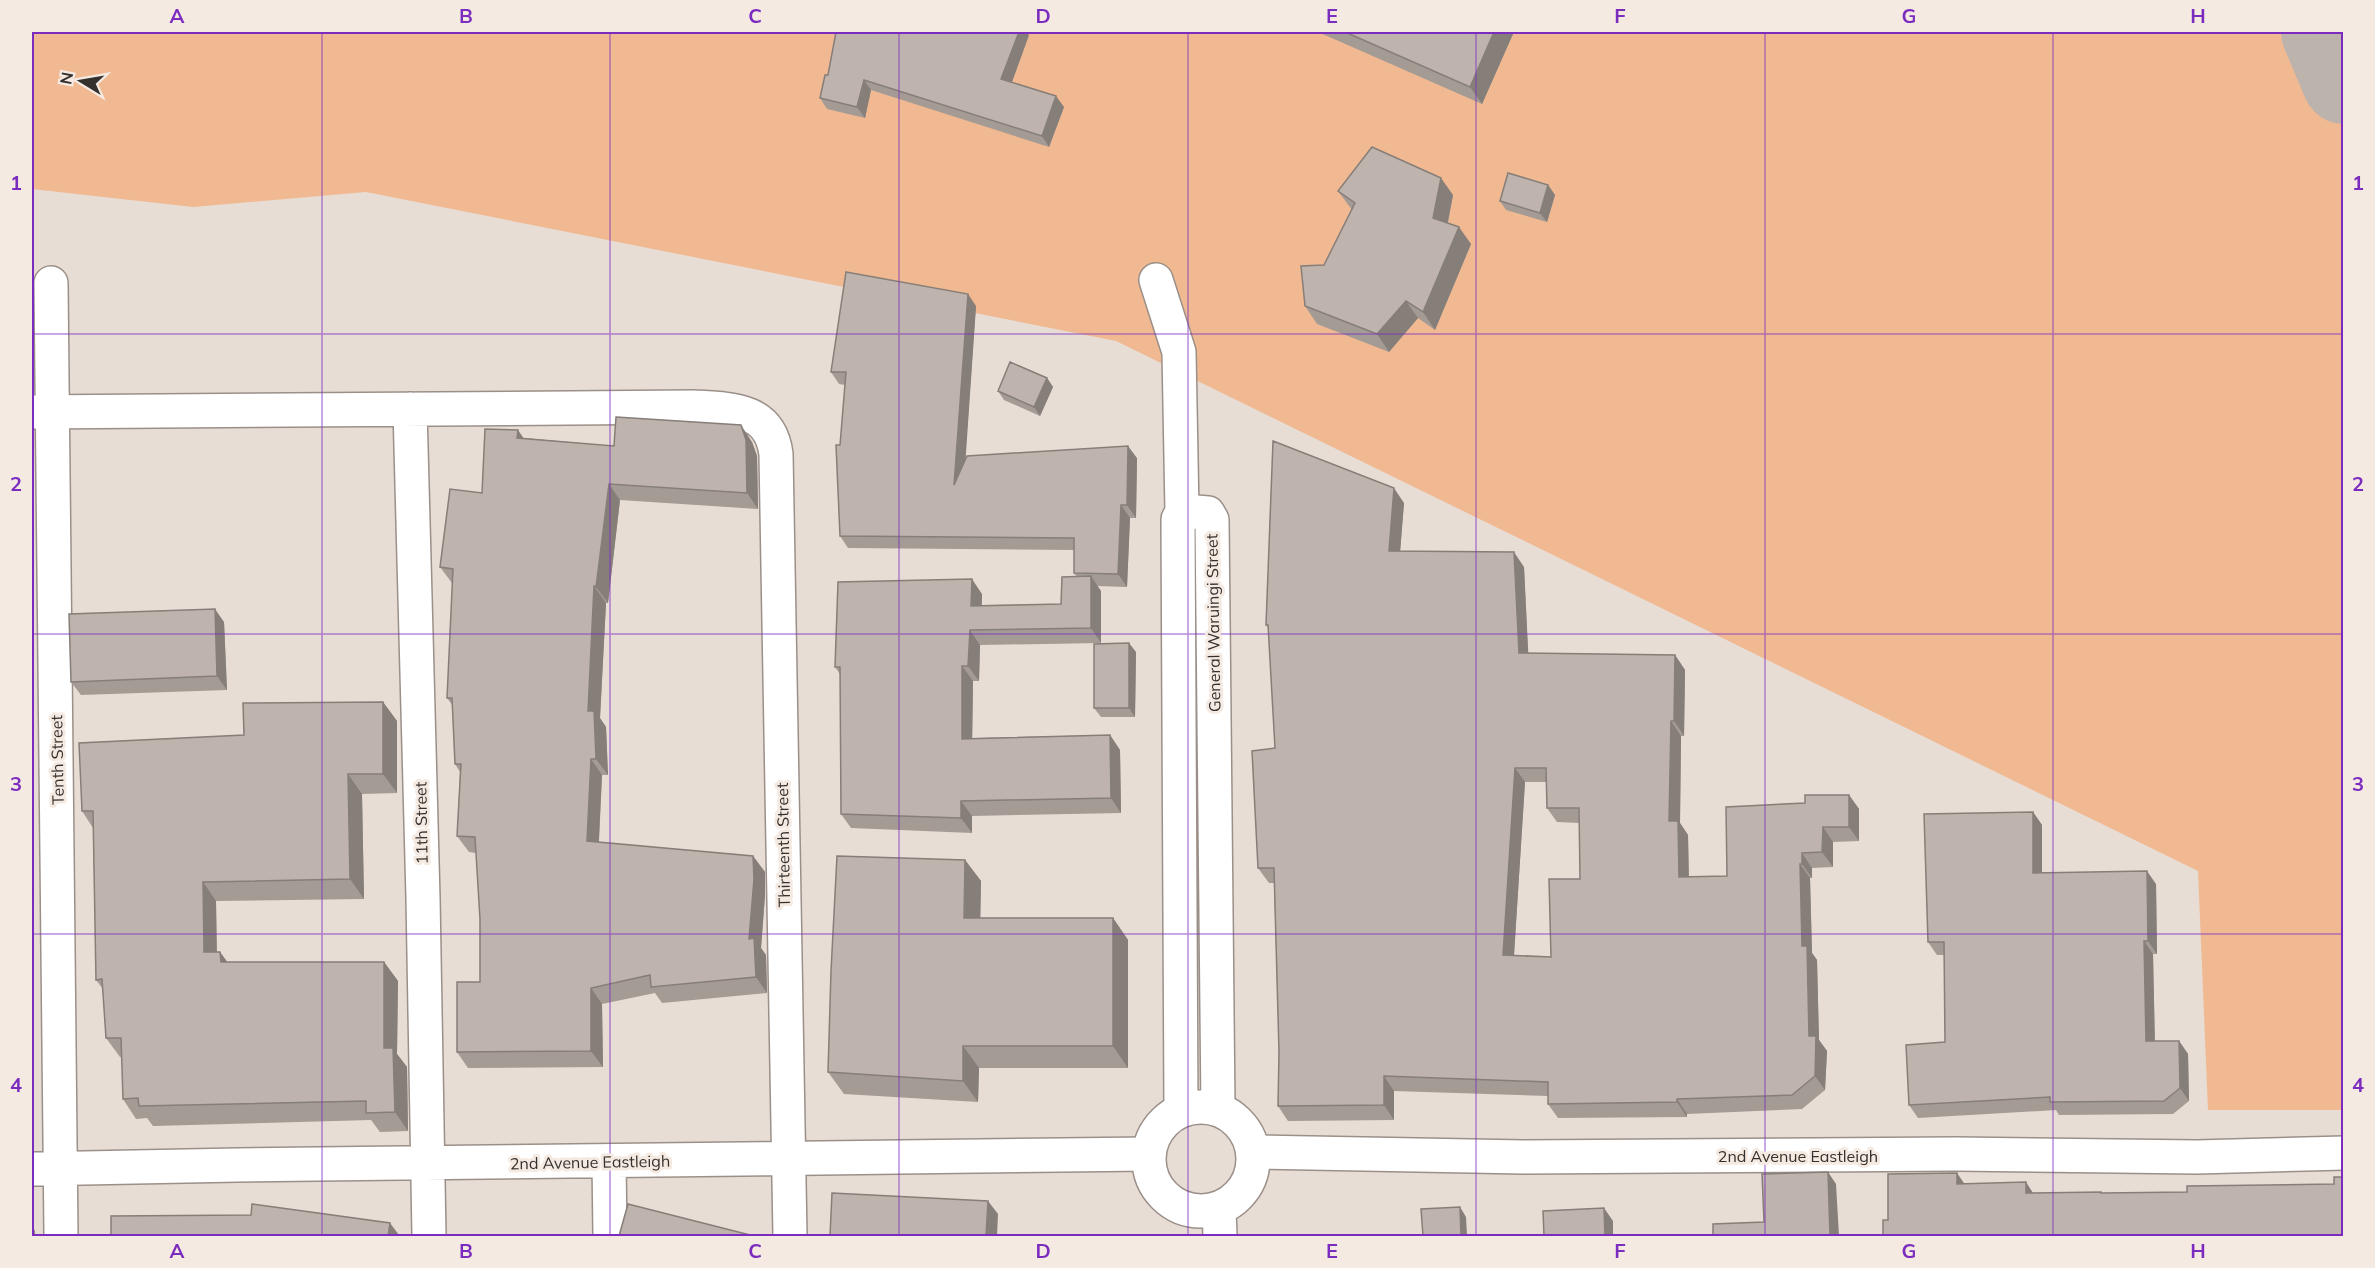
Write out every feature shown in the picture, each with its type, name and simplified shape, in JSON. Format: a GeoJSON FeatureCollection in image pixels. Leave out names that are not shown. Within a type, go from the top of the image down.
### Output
{"type":"FeatureCollection","features":[{"type":"Feature","properties":{"kind":"street"},"geometry":{"type":"LineString","coordinates":[[1156,280],[1179,352],[1182,512]]}},
{"type":"Feature","properties":{"kind":"street","name":"Tenth Street"},"geometry":{"type":"LineString","coordinates":[[51,283],[42,412],[46,1169],[61,1236]]}},
{"type":"Feature","properties":{"kind":"street","name":"Thirteenth Street"},"geometry":{"type":"LineString","coordinates":[[42,412],[716,408],[743,412],[755,417],[766,426],[774,440],[776,454],[790,1236]]}},
{"type":"Feature","properties":{"kind":"street","name":"11th Street"},"geometry":{"type":"LineString","coordinates":[[410,409],[429,1236]]}},
{"type":"Feature","properties":{"kind":"street","name":"General Waruingi Street"},"geometry":{"type":"LineString","coordinates":[[1181,1110],[1178,519],[1182,512],[1208,513],[1212,520],[1218,1109]]}},
{"type":"Feature","properties":{"kind":"street"},"geometry":{"type":"LineString","coordinates":[[1206,1106],[1218,1109],[1232,1116],[1250,1138],[1253,1170],[1246,1186],[1220,1223],[1202,1212],[1184,1223],[1169,1201],[1157,1189],[1150,1172],[1149,1154],[1152,1140],[1158,1128],[1169,1117],[1181,1110],[1206,1106]]}},
{"type":"Feature","properties":{"kind":"street","name":"2nd Avenue Eastleigh"},"geometry":{"type":"LineString","coordinates":[[1253,1152],[1524,1157],[1956,1154],[2197,1157],[2343,1153]]}},
{"type":"Feature","properties":{"kind":"street","name":"2nd Avenue Eastleigh"},"geometry":{"type":"LineString","coordinates":[[46,1169],[1149,1154]]}},
{"type":"Feature","properties":{"kind":"street"},"geometry":{"type":"LineString","coordinates":[[609,1161],[610,1236]]}},
{"type":"Feature","properties":{"kind":"shaded area"},"geometry":{"type":"Polygon","coordinates":[[[32,32],[2343,32],[2343,1110],[2208,1110],[2198,871],[1116,341],[366,192],[193,207],[32,189],[32,32]]]}},
{"type":"Feature","properties":{"kind":"building"},"geometry":{"type":"Polygon","coordinates":[[[836,32],[1019,32],[1001,79],[1056,96],[1042,136],[864,80],[857,107],[820,98],[825,75],[828,75],[836,32]]]}},
{"type":"Feature","properties":{"kind":"building"},"geometry":{"type":"Polygon","coordinates":[[[1345,32],[1494,32],[1470,87],[1345,32]]]}},
{"type":"Feature","properties":{"kind":"building"},"geometry":{"type":"Polygon","coordinates":[[[1372,147],[1441,178],[1433,218],[1459,227],[1423,312],[1406,301],[1377,334],[1305,306],[1301,266],[1324,265],[1355,203],[1338,191],[1372,147]]]}},
{"type":"Feature","properties":{"kind":"building"},"geometry":{"type":"Polygon","coordinates":[[[1508,173],[1548,185],[1540,213],[1500,201],[1508,173]]]}},
{"type":"Feature","properties":{"kind":"building"},"geometry":{"type":"Polygon","coordinates":[[[846,272],[968,294],[954,485],[967,456],[1128,446],[1127,505],[1121,505],[1118,574],[1074,573],[1074,538],[840,536],[836,445],[840,445],[846,372],[831,372],[846,272]]]}},
{"type":"Feature","properties":{"kind":"building"},"geometry":{"type":"Polygon","coordinates":[[[1010,362],[1047,378],[1034,407],[998,391],[1010,362]]]}},
{"type":"Feature","properties":{"kind":"building"},"geometry":{"type":"Polygon","coordinates":[[[616,417],[741,425],[746,440],[747,493],[609,484],[596,587],[594,586],[588,711],[594,711],[596,759],[591,759],[587,841],[753,856],[754,879],[749,939],[754,938],[756,977],[651,987],[650,975],[591,988],[591,1051],[457,1052],[457,982],[480,982],[480,919],[475,837],[457,836],[461,764],[455,764],[452,698],[447,698],[453,569],[440,567],[450,489],[482,493],[485,429],[518,430],[517,438],[614,446],[616,417]]]}},
{"type":"Feature","properties":{"kind":"building"},"geometry":{"type":"Polygon","coordinates":[[[1273,441],[1394,488],[1389,551],[1514,552],[1519,653],[1675,655],[1669,821],[1678,821],[1679,877],[1727,876],[1726,807],[1805,803],[1805,795],[1849,795],[1849,827],[1823,827],[1822,852],[1802,853],[1802,864],[1800,864],[1802,946],[1807,946],[1809,1036],[1816,1036],[1815,1076],[1792,1095],[1677,1099],[1677,1102],[1548,1104],[1548,1082],[1384,1076],[1384,1105],[1278,1106],[1279,1052],[1274,868],[1258,868],[1252,751],[1275,748],[1268,625],[1266,625],[1273,441]],[[1515,768],[1503,955],[1551,957],[1549,879],[1580,879],[1579,808],[1547,808],[1546,768],[1515,768]]]}},
{"type":"Feature","properties":{"kind":"building"},"geometry":{"type":"Polygon","coordinates":[[[1091,576],[1091,628],[970,630],[968,666],[962,666],[962,739],[1110,735],[1111,798],[961,801],[961,818],[841,814],[840,667],[835,667],[838,582],[972,579],[971,606],[1061,604],[1062,577],[1091,576]]]}},
{"type":"Feature","properties":{"kind":"building"},"geometry":{"type":"Polygon","coordinates":[[[215,609],[217,676],[71,682],[69,614],[215,609]]]}},
{"type":"Feature","properties":{"kind":"building"},"geometry":{"type":"Polygon","coordinates":[[[1129,643],[1129,708],[1094,708],[1094,644],[1129,643]]]}},
{"type":"Feature","properties":{"kind":"building"},"geometry":{"type":"Polygon","coordinates":[[[383,702],[383,774],[348,774],[350,879],[203,882],[204,952],[220,952],[221,962],[384,962],[384,1048],[393,1048],[395,1112],[366,1113],[366,1101],[139,1106],[138,1098],[123,1099],[121,1038],[106,1038],[102,979],[96,980],[93,811],[82,811],[79,743],[244,735],[243,703],[383,702]]]}},
{"type":"Feature","properties":{"kind":"building"},"geometry":{"type":"Polygon","coordinates":[[[2033,812],[2033,873],[2147,871],[2148,941],[2144,941],[2146,1041],[2179,1041],[2180,1088],[2164,1101],[2050,1102],[2050,1097],[1909,1105],[1906,1045],[1945,1042],[1944,942],[1928,942],[1924,814],[2033,812]]]}},
{"type":"Feature","properties":{"kind":"building"},"geometry":{"type":"Polygon","coordinates":[[[837,856],[965,860],[964,918],[1113,918],[1113,1046],[963,1046],[963,1081],[828,1072],[837,856]]]}},
{"type":"Feature","properties":{"kind":"building"},"geometry":{"type":"Polygon","coordinates":[[[1828,1172],[1830,1236],[1713,1236],[1713,1224],[1764,1222],[1762,1174],[1828,1172]]]}},
{"type":"Feature","properties":{"kind":"building"},"geometry":{"type":"Polygon","coordinates":[[[1957,1173],[1957,1184],[2026,1182],[2026,1193],[2187,1192],[2187,1186],[2334,1184],[2334,1177],[2343,1177],[2343,1236],[1883,1236],[1883,1220],[1888,1220],[1888,1174],[1957,1173]]]}},
{"type":"Feature","properties":{"kind":"building"},"geometry":{"type":"Polygon","coordinates":[[[832,1193],[988,1201],[986,1236],[830,1236],[832,1193]]]}},
{"type":"Feature","properties":{"kind":"building"},"geometry":{"type":"Polygon","coordinates":[[[252,1204],[390,1223],[388,1236],[111,1236],[111,1216],[251,1215],[252,1204]]]}},
{"type":"Feature","properties":{"kind":"building"},"geometry":{"type":"Polygon","coordinates":[[[628,1204],[754,1236],[619,1236],[628,1204]]]}},
{"type":"Feature","properties":{"kind":"building"},"geometry":{"type":"Polygon","coordinates":[[[1460,1207],[1461,1236],[1423,1236],[1421,1209],[1460,1207]]]}},
{"type":"Feature","properties":{"kind":"building"},"geometry":{"type":"Polygon","coordinates":[[[1604,1208],[1605,1236],[1544,1236],[1543,1211],[1604,1208]]]}},
{"type":"Feature","properties":{"kind":"taxiway"},"geometry":{"type":"LineString","coordinates":[[2323,32],[2344,82]]}}]}
